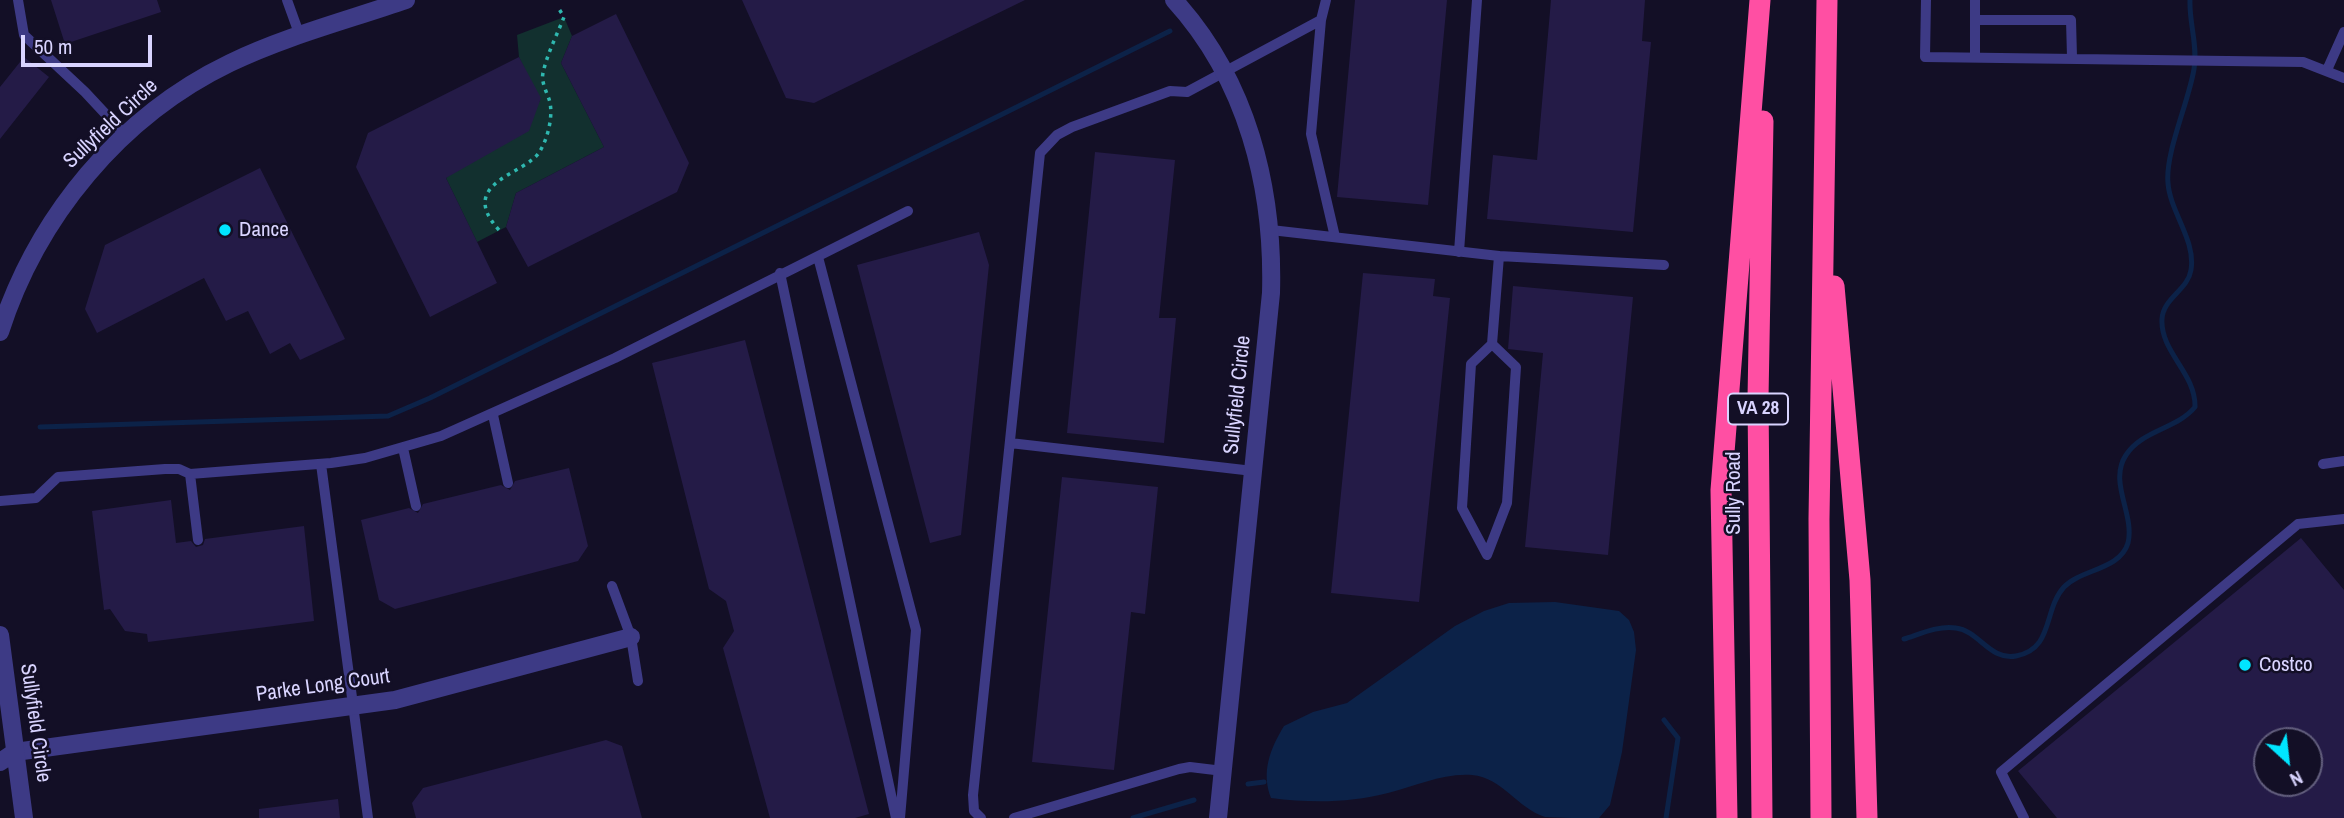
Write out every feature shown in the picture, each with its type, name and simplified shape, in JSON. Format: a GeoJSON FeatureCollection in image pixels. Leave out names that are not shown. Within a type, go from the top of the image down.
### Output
{"type":"FeatureCollection","features":[{"type":"Feature","properties":{"kind":"highway"},"geometry":{"type":"LineString","coordinates":[[1727,818],[1721,490],[1762,0]]}},
{"type":"Feature","properties":{"kind":"highway","name":"Sully Road"},"geometry":{"type":"LineString","coordinates":[[1762,0],[1758,398],[1762,818]]}},
{"type":"Feature","properties":{"kind":"highway"},"geometry":{"type":"LineString","coordinates":[[1821,818],[1819,519],[1828,0]]}},
{"type":"Feature","properties":{"kind":"highway"},"geometry":{"type":"LineString","coordinates":[[1824,165],[1860,580],[1867,818]]}},
{"type":"Feature","properties":{"kind":"street","name":"Sullyfield Circle"},"geometry":{"type":"LineString","coordinates":[[0,332],[30,260],[52,220],[91,169],[158,107],[206,75],[300,36],[406,0]]}},
{"type":"Feature","properties":{"kind":"street","name":"Sullyfield Circle"},"geometry":{"type":"LineString","coordinates":[[1174,0],[1198,31],[1224,73],[1253,140],[1268,200],[1271,230],[1271,293],[1218,818]]}},
{"type":"Feature","properties":{"kind":"street","name":"Sullyfield Circle"},"geometry":{"type":"LineString","coordinates":[[0,635],[5,753],[24,818]]}},
{"type":"Feature","properties":{"kind":"street","name":"Parke Long Court"},"geometry":{"type":"LineString","coordinates":[[5,753],[395,699],[631,637]]}},
{"type":"Feature","properties":{"kind":"lane"},"geometry":{"type":"LineString","coordinates":[[18,0],[24,36],[126,135]]}},
{"type":"Feature","properties":{"kind":"lane"},"geometry":{"type":"LineString","coordinates":[[287,0],[300,36]]}},
{"type":"Feature","properties":{"kind":"lane"},"geometry":{"type":"LineString","coordinates":[[1326,0],[1321,20],[1311,134],[1335,237]]}},
{"type":"Feature","properties":{"kind":"lane"},"geometry":{"type":"LineString","coordinates":[[1459,251],[1477,0]]}},
{"type":"Feature","properties":{"kind":"lane"},"geometry":{"type":"LineString","coordinates":[[1926,0],[1925,57],[2303,62],[2327,69],[2344,78]]}},
{"type":"Feature","properties":{"kind":"lane"},"geometry":{"type":"LineString","coordinates":[[1975,0],[1975,57]]}},
{"type":"Feature","properties":{"kind":"lane"},"geometry":{"type":"LineString","coordinates":[[981,818],[974,811],[973,795],[1040,153],[1057,135],[1072,127],[1170,91],[1188,92],[1321,20]]}},
{"type":"Feature","properties":{"kind":"lane"},"geometry":{"type":"LineString","coordinates":[[1975,20],[2071,20],[2072,57]]}},
{"type":"Feature","properties":{"kind":"lane"},"geometry":{"type":"LineString","coordinates":[[2327,69],[2344,32]]}},
{"type":"Feature","properties":{"kind":"lane"},"geometry":{"type":"LineString","coordinates":[[0,501],[36,498],[58,477],[165,469],[179,469],[190,474],[321,464],[404,448],[494,415],[615,358],[908,211]]}},
{"type":"Feature","properties":{"kind":"lane"},"geometry":{"type":"LineString","coordinates":[[1271,230],[1499,256],[1664,265]]}},
{"type":"Feature","properties":{"kind":"lane"},"geometry":{"type":"LineString","coordinates":[[1492,344],[1516,367],[1507,503],[1487,555],[1462,508],[1471,364],[1492,344],[1499,256]]}},
{"type":"Feature","properties":{"kind":"lane"},"geometry":{"type":"LineString","coordinates":[[818,257],[916,629],[898,818]]}},
{"type":"Feature","properties":{"kind":"lane"},"geometry":{"type":"LineString","coordinates":[[780,273],[898,818]]}},
{"type":"Feature","properties":{"kind":"lane"},"geometry":{"type":"LineString","coordinates":[[494,415],[508,483]]}},
{"type":"Feature","properties":{"kind":"lane"},"geometry":{"type":"LineString","coordinates":[[1010,443],[1252,471]]}},
{"type":"Feature","properties":{"kind":"lane"},"geometry":{"type":"LineString","coordinates":[[404,448],[416,506]]}},
{"type":"Feature","properties":{"kind":"lane"},"geometry":{"type":"LineString","coordinates":[[2323,464],[2344,461]]}},
{"type":"Feature","properties":{"kind":"lane"},"geometry":{"type":"LineString","coordinates":[[321,464],[368,818]]}},
{"type":"Feature","properties":{"kind":"lane"},"geometry":{"type":"LineString","coordinates":[[190,474],[198,540]]}},
{"type":"Feature","properties":{"kind":"lane"},"geometry":{"type":"LineString","coordinates":[[2024,818],[2001,772],[2298,524],[2344,519]]}},
{"type":"Feature","properties":{"kind":"lane"},"geometry":{"type":"LineString","coordinates":[[612,586],[631,637],[638,681]]}},
{"type":"Feature","properties":{"kind":"lane"},"geometry":{"type":"LineString","coordinates":[[1014,818],[1190,766],[1223,771]]}},
{"type":"Feature","properties":{"kind":"path"},"geometry":{"type":"LineString","coordinates":[[499,230],[489,214],[490,189],[499,179],[534,159],[541,151],[550,122],[550,101],[542,76],[564,17],[559,9]]}},
{"type":"Feature","properties":{"kind":"green space"},"geometry":{"type":"Polygon","coordinates":[[[564,17],[572,36],[561,63],[604,147],[516,193],[506,227],[477,242],[446,178],[540,101],[519,57],[517,35],[564,17]]]}},
{"type":"Feature","properties":{"kind":"water"},"geometry":{"type":"Polygon","coordinates":[[[1555,602],[1619,611],[1629,620],[1634,632],[1636,650],[1622,752],[1610,805],[1599,818],[1545,817],[1526,807],[1493,782],[1472,775],[1440,778],[1359,799],[1301,801],[1271,798],[1267,779],[1268,761],[1284,726],[1313,712],[1347,703],[1455,626],[1484,611],[1509,603],[1555,602]]]}},
{"type":"Feature","properties":{"kind":"building"},"geometry":{"type":"Polygon","coordinates":[[[51,0],[157,0],[161,12],[65,44],[51,0]]]}},
{"type":"Feature","properties":{"kind":"building"},"geometry":{"type":"Polygon","coordinates":[[[742,0],[1025,0],[814,103],[786,98],[742,0]]]}},
{"type":"Feature","properties":{"kind":"building"},"geometry":{"type":"Polygon","coordinates":[[[1355,0],[1447,0],[1428,205],[1337,197],[1355,0]]]}},
{"type":"Feature","properties":{"kind":"building"},"geometry":{"type":"Polygon","coordinates":[[[1551,0],[1645,0],[1642,41],[1651,42],[1633,232],[1487,219],[1493,155],[1537,160],[1551,0]]]}},
{"type":"Feature","properties":{"kind":"building"},"geometry":{"type":"Polygon","coordinates":[[[616,14],[689,163],[677,192],[528,267],[506,227],[516,193],[604,147],[561,63],[572,36],[616,14]]]}},
{"type":"Feature","properties":{"kind":"building"},"geometry":{"type":"Polygon","coordinates":[[[24,57],[49,77],[0,139],[0,87],[24,57]]]}},
{"type":"Feature","properties":{"kind":"building"},"geometry":{"type":"Polygon","coordinates":[[[519,57],[541,98],[529,131],[446,178],[497,283],[430,317],[356,167],[368,133],[519,57]]]}},
{"type":"Feature","properties":{"kind":"building"},"geometry":{"type":"Polygon","coordinates":[[[1095,152],[1175,160],[1159,318],[1176,318],[1164,443],[1067,433],[1095,152]]]}},
{"type":"Feature","properties":{"kind":"building"},"geometry":{"type":"Polygon","coordinates":[[[260,168],[345,339],[300,360],[290,343],[270,354],[248,311],[226,321],[204,278],[97,333],[85,309],[105,245],[260,168]]]}},
{"type":"Feature","properties":{"kind":"building"},"geometry":{"type":"Polygon","coordinates":[[[979,232],[989,265],[961,535],[930,543],[857,265],[979,232]]]}},
{"type":"Feature","properties":{"kind":"building"},"geometry":{"type":"Polygon","coordinates":[[[1363,273],[1435,279],[1433,296],[1450,298],[1419,602],[1331,593],[1363,273]]]}},
{"type":"Feature","properties":{"kind":"building"},"geometry":{"type":"Polygon","coordinates":[[[1513,286],[1633,297],[1608,555],[1525,547],[1543,353],[1508,349],[1513,286]]]}},
{"type":"Feature","properties":{"kind":"building"},"geometry":{"type":"Polygon","coordinates":[[[745,340],[869,814],[855,818],[770,818],[723,648],[734,631],[726,601],[709,589],[652,363],[745,340]]]}},
{"type":"Feature","properties":{"kind":"building"},"geometry":{"type":"Polygon","coordinates":[[[569,468],[588,546],[578,561],[395,609],[379,600],[361,520],[409,508],[418,513],[423,504],[501,485],[510,490],[515,481],[569,468]]]}},
{"type":"Feature","properties":{"kind":"building"},"geometry":{"type":"Polygon","coordinates":[[[1062,477],[1158,487],[1145,614],[1131,612],[1114,770],[1032,762],[1062,477]]]}},
{"type":"Feature","properties":{"kind":"building"},"geometry":{"type":"Polygon","coordinates":[[[171,500],[176,543],[191,541],[196,547],[203,545],[205,539],[304,526],[314,621],[148,642],[147,634],[125,631],[110,609],[104,610],[92,511],[171,500]]]}},
{"type":"Feature","properties":{"kind":"building","name":"Costco"},"geometry":{"type":"Polygon","coordinates":[[[2301,538],[2344,590],[2344,818],[2057,818],[2018,771],[2301,538]]]}},
{"type":"Feature","properties":{"kind":"building"},"geometry":{"type":"Polygon","coordinates":[[[606,740],[622,746],[642,818],[416,818],[412,803],[423,788],[606,740]]]}},
{"type":"Feature","properties":{"kind":"building"},"geometry":{"type":"Polygon","coordinates":[[[338,799],[340,818],[259,818],[259,809],[338,799]]]}},
{"type":"Feature","properties":{"kind":"waterway"},"geometry":{"type":"LineString","coordinates":[[1904,639],[1930,630],[1950,627],[1964,630],[1992,650],[2007,656],[2016,656],[2037,646],[2057,596],[2064,587],[2080,576],[2109,564],[2124,552],[2129,532],[2120,476],[2126,455],[2141,440],[2179,420],[2195,407],[2190,384],[2166,342],[2162,319],[2167,305],[2189,277],[2192,259],[2168,183],[2170,157],[2194,69],[2190,0]]}},
{"type":"Feature","properties":{"kind":"waterway"},"geometry":{"type":"LineString","coordinates":[[40,427],[388,416],[430,398],[1170,31]]}},
{"type":"Feature","properties":{"kind":"waterway"},"geometry":{"type":"LineString","coordinates":[[1664,720],[1678,738],[1666,818]]}},
{"type":"Feature","properties":{"kind":"waterway"},"geometry":{"type":"LineString","coordinates":[[1248,784],[1264,782]]}},
{"type":"Feature","properties":{"kind":"waterway"},"geometry":{"type":"LineString","coordinates":[[1133,818],[1194,800]]}},
{"type":"Feature","properties":{"kind":"place","name":"Dance"},"geometry":{"type":"Point","coordinates":[225,230]}},
{"type":"Feature","properties":{"kind":"place","name":"Costco"},"geometry":{"type":"Point","coordinates":[2245,665]}}]}
